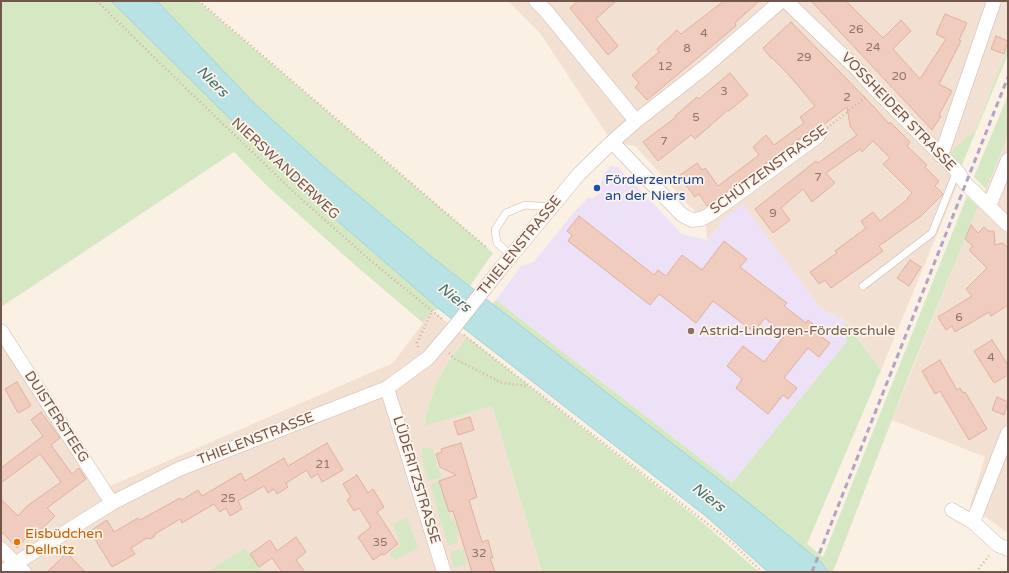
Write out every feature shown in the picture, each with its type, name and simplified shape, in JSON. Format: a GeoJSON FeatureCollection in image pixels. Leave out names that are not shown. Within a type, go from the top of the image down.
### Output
{"type":"FeatureCollection","features":[{"type":"Feature","properties":{"kind":"street"},"geometry":{"type":"LineString","coordinates":[[536,1],[636,121]]}},
{"type":"Feature","properties":{"kind":"street","name":"THIELENSTRASSE"},"geometry":{"type":"LineString","coordinates":[[2,572],[20,568],[112,503],[179,469],[387,388],[428,358],[579,174],[636,121],[705,67],[781,1]]}},
{"type":"Feature","properties":{"kind":"street","name":"VOSSHEIDER STRASSE"},"geometry":{"type":"LineString","coordinates":[[786,1],[859,71],[957,171],[965,183],[1008,225]]}},
{"type":"Feature","properties":{"kind":"street"},"geometry":{"type":"LineString","coordinates":[[941,156],[994,1]]}},
{"type":"Feature","properties":{"kind":"street","name":"SCHÜTZENSTRASSE"},"geometry":{"type":"LineString","coordinates":[[612,142],[682,215],[692,220],[701,220],[818,136]]}},
{"type":"Feature","properties":{"kind":"street"},"geometry":{"type":"LineString","coordinates":[[989,206],[1008,160]]}},
{"type":"Feature","properties":{"kind":"street","name":"DUISTERSTEEG"},"geometry":{"type":"LineString","coordinates":[[1,331],[112,503]]}},
{"type":"Feature","properties":{"kind":"street","name":"LÜDERITZSTRASSE"},"geometry":{"type":"LineString","coordinates":[[387,388],[444,572]]}},
{"type":"Feature","properties":{"kind":"street"},"geometry":{"type":"LineString","coordinates":[[973,522],[1008,433]]}},
{"type":"Feature","properties":{"kind":"street"},"geometry":{"type":"LineString","coordinates":[[952,510],[973,522],[1003,547]]}},
{"type":"Feature","properties":{"kind":"street"},"geometry":{"type":"LineString","coordinates":[[1,549],[20,568]]}},
{"type":"Feature","properties":{"kind":"lane"},"geometry":{"type":"LineString","coordinates":[[863,286],[932,233],[957,171]]}},
{"type":"Feature","properties":{"kind":"lane"},"geometry":{"type":"LineString","coordinates":[[506,262],[497,243],[495,230],[506,213],[525,205],[551,207]]}},
{"type":"Feature","properties":{"kind":"path","name":"NIERSWANDERWEG"},"geometry":{"type":"LineString","coordinates":[[98,1],[168,71],[299,197],[370,260],[452,327],[731,542],[762,572]]}},
{"type":"Feature","properties":{"kind":"path"},"geometry":{"type":"LineString","coordinates":[[199,1],[506,262]]}},
{"type":"Feature","properties":{"kind":"path","name":"SCHÜTZENSTRASSE"},"geometry":{"type":"LineString","coordinates":[[818,136],[875,89]]}},
{"type":"Feature","properties":{"kind":"path"},"geometry":{"type":"LineString","coordinates":[[428,358],[419,349],[417,343],[432,311]]}},
{"type":"Feature","properties":{"kind":"path"},"geometry":{"type":"LineString","coordinates":[[439,345],[455,359],[502,383],[528,386]]}},
{"type":"Feature","properties":{"kind":"path"},"geometry":{"type":"LineString","coordinates":[[976,572],[1003,547]]}},
{"type":"Feature","properties":{"kind":"shaded area"},"geometry":{"type":"Polygon","coordinates":[[[508,1],[1008,1],[1008,46],[975,130],[949,153],[962,165],[957,186],[881,370],[846,321],[821,309],[743,205],[724,219],[707,240],[705,214],[696,213],[635,146],[612,142],[540,33],[508,1]]]}},
{"type":"Feature","properties":{"kind":"shaded area"},"geometry":{"type":"Polygon","coordinates":[[[1008,136],[1008,533],[970,506],[985,457],[892,420],[1008,136]]]}},
{"type":"Feature","properties":{"kind":"shaded area","name":"Astrid-Lindgren-Förderschule"},"geometry":{"type":"Polygon","coordinates":[[[610,166],[618,167],[682,234],[707,240],[724,219],[743,204],[821,309],[845,321],[847,341],[732,483],[496,300],[521,266],[534,262],[574,212],[589,197],[592,199],[602,191],[600,186],[604,174],[610,166]]]}},
{"type":"Feature","properties":{"kind":"shaded area"},"geometry":{"type":"Polygon","coordinates":[[[432,311],[467,337],[449,360],[436,383],[424,425],[492,406],[542,572],[1,572],[1,331],[103,489],[393,363],[432,311]]]}},
{"type":"Feature","properties":{"kind":"green space"},"geometry":{"type":"Polygon","coordinates":[[[1,1],[111,1],[303,191],[439,309],[432,311],[423,323],[348,259],[267,186],[234,152],[1,307],[1,1]]]}},
{"type":"Feature","properties":{"kind":"green space"},"geometry":{"type":"Polygon","coordinates":[[[157,1],[198,1],[493,253],[470,286],[432,257],[321,164],[255,104],[157,1]]]}},
{"type":"Feature","properties":{"kind":"green space"},"geometry":{"type":"Polygon","coordinates":[[[1008,46],[1008,54],[962,165],[949,153],[975,130],[1008,46]]]}},
{"type":"Feature","properties":{"kind":"green space"},"geometry":{"type":"Polygon","coordinates":[[[1008,95],[1008,136],[986,189],[974,177],[1008,95]]]}},
{"type":"Feature","properties":{"kind":"green space"},"geometry":{"type":"Polygon","coordinates":[[[967,196],[978,207],[910,373],[833,572],[828,572],[821,562],[749,504],[492,304],[496,300],[732,483],[847,341],[845,321],[881,370],[807,544],[823,557],[967,196]]]}},
{"type":"Feature","properties":{"kind":"green space"},"geometry":{"type":"Polygon","coordinates":[[[467,337],[701,521],[759,572],[542,572],[492,406],[424,426],[436,383],[449,360],[467,337]]]}},
{"type":"Feature","properties":{"kind":"green space"},"geometry":{"type":"Polygon","coordinates":[[[422,447],[433,449],[437,463],[436,466],[442,478],[428,481],[422,457],[422,447]]]}},
{"type":"Feature","properties":{"kind":"green space"},"geometry":{"type":"Polygon","coordinates":[[[439,481],[441,488],[445,487],[450,504],[446,505],[451,520],[454,519],[459,534],[456,535],[458,542],[448,546],[430,484],[439,481]]]}},
{"type":"Feature","properties":{"kind":"green space"},"geometry":{"type":"Polygon","coordinates":[[[407,517],[418,548],[395,560],[389,553],[401,545],[393,524],[407,517]]]}},
{"type":"Feature","properties":{"kind":"green space"},"geometry":{"type":"Polygon","coordinates":[[[245,548],[263,572],[207,572],[245,548]]]}},
{"type":"Feature","properties":{"kind":"green space"},"geometry":{"type":"Polygon","coordinates":[[[464,549],[467,564],[454,568],[450,552],[464,549]]]}},
{"type":"Feature","properties":{"kind":"water","name":"Niers"},"geometry":{"type":"Polygon","coordinates":[[[111,1],[157,1],[255,104],[321,164],[432,257],[749,503],[821,562],[828,572],[768,572],[707,517],[439,309],[303,191],[111,1]]]}},
{"type":"Feature","properties":{"kind":"building"},"geometry":{"type":"Polygon","coordinates":[[[578,1],[616,1],[596,19],[618,46],[608,55],[570,8],[578,1]]]}},
{"type":"Feature","properties":{"kind":"building"},"geometry":{"type":"Polygon","coordinates":[[[724,1],[759,1],[735,23],[736,26],[647,100],[635,87],[639,83],[632,75],[659,52],[657,49],[677,30],[681,34],[724,1]]]}},
{"type":"Feature","properties":{"kind":"building"},"geometry":{"type":"Polygon","coordinates":[[[811,1],[846,1],[883,38],[901,20],[911,31],[893,49],[920,79],[946,39],[936,34],[945,14],[967,23],[959,40],[961,41],[939,84],[952,91],[939,115],[941,116],[932,130],[811,1]]]}},
{"type":"Feature","properties":{"kind":"building"},"geometry":{"type":"Polygon","coordinates":[[[791,22],[889,124],[890,122],[910,142],[907,146],[927,165],[925,167],[939,181],[935,186],[943,194],[921,216],[879,246],[883,251],[831,288],[825,280],[819,284],[810,272],[837,253],[835,251],[866,228],[861,221],[873,212],[880,221],[908,199],[907,198],[912,193],[883,164],[890,158],[873,141],[862,152],[860,149],[826,173],[835,183],[812,202],[803,189],[781,208],[790,220],[773,233],[755,209],[816,161],[818,163],[857,135],[850,126],[847,107],[819,128],[813,129],[707,206],[699,194],[695,197],[679,176],[697,163],[702,170],[705,168],[718,186],[759,155],[753,147],[766,135],[774,145],[804,123],[800,117],[815,106],[788,74],[763,48],[791,22]]]}},
{"type":"Feature","properties":{"kind":"building"},"geometry":{"type":"Polygon","coordinates":[[[996,36],[1008,41],[1004,54],[991,49],[996,36]]]}},
{"type":"Feature","properties":{"kind":"building"},"geometry":{"type":"Polygon","coordinates":[[[730,73],[748,95],[729,111],[728,110],[695,139],[691,135],[658,161],[643,142],[676,117],[675,116],[697,97],[699,99],[730,73]]]}},
{"type":"Feature","properties":{"kind":"building"},"geometry":{"type":"Polygon","coordinates":[[[579,216],[654,275],[658,270],[666,276],[682,255],[702,270],[724,241],[747,259],[740,267],[787,303],[784,306],[806,323],[808,320],[822,331],[819,335],[830,343],[819,357],[808,348],[784,378],[797,388],[788,399],[783,395],[768,414],[736,388],[742,379],[727,366],[743,346],[764,362],[785,335],[765,318],[754,332],[713,301],[696,323],[659,294],[650,305],[568,241],[572,235],[567,231],[579,216]]]}},
{"type":"Feature","properties":{"kind":"building"},"geometry":{"type":"Polygon","coordinates":[[[971,225],[978,233],[984,227],[988,231],[994,231],[995,245],[1003,243],[1008,248],[1008,305],[991,316],[989,312],[955,332],[952,326],[946,330],[938,317],[972,296],[966,289],[987,268],[969,250],[973,246],[965,239],[971,225]]]}},
{"type":"Feature","properties":{"kind":"building"},"geometry":{"type":"Polygon","coordinates":[[[910,260],[921,267],[909,286],[897,278],[910,260]]]}},
{"type":"Feature","properties":{"kind":"building"},"geometry":{"type":"Polygon","coordinates":[[[992,340],[1008,365],[1008,375],[994,383],[974,351],[992,340]]]}},
{"type":"Feature","properties":{"kind":"building"},"geometry":{"type":"Polygon","coordinates":[[[940,360],[957,390],[960,388],[963,393],[965,392],[987,429],[969,440],[940,391],[935,394],[922,371],[940,360]]]}},
{"type":"Feature","properties":{"kind":"building"},"geometry":{"type":"Polygon","coordinates":[[[17,382],[31,406],[18,413],[5,389],[17,382]]]}},
{"type":"Feature","properties":{"kind":"building"},"geometry":{"type":"Polygon","coordinates":[[[997,397],[1008,402],[1004,415],[992,410],[997,397]]]}},
{"type":"Feature","properties":{"kind":"building"},"geometry":{"type":"Polygon","coordinates":[[[41,412],[60,438],[51,445],[72,474],[79,468],[86,479],[47,508],[55,516],[36,535],[32,531],[17,548],[1,531],[1,499],[18,516],[27,506],[61,482],[40,454],[1,483],[1,468],[43,436],[31,420],[41,412]]]}},
{"type":"Feature","properties":{"kind":"building"},"geometry":{"type":"Polygon","coordinates":[[[470,417],[474,430],[458,435],[454,422],[470,417]]]}},
{"type":"Feature","properties":{"kind":"building"},"geometry":{"type":"Polygon","coordinates":[[[327,443],[343,470],[322,482],[318,474],[311,478],[307,470],[286,483],[288,487],[277,494],[274,489],[268,493],[264,486],[238,501],[242,509],[230,516],[226,508],[220,512],[214,504],[182,523],[180,519],[155,534],[154,537],[150,539],[147,538],[131,548],[135,554],[112,567],[90,531],[107,520],[114,532],[138,518],[140,520],[180,498],[182,500],[198,490],[202,496],[241,473],[245,481],[284,458],[288,466],[327,443]]]}},
{"type":"Feature","properties":{"kind":"building"},"geometry":{"type":"Polygon","coordinates":[[[461,443],[477,497],[469,500],[482,542],[488,540],[493,558],[490,558],[495,572],[472,572],[453,511],[449,512],[439,481],[456,475],[440,467],[436,454],[442,452],[441,449],[461,443]]]}},
{"type":"Feature","properties":{"kind":"building"},"geometry":{"type":"Polygon","coordinates":[[[357,475],[368,493],[373,489],[384,507],[377,512],[398,544],[384,555],[382,554],[373,560],[358,537],[371,527],[359,508],[354,511],[347,500],[351,497],[343,484],[357,475]]]}},
{"type":"Feature","properties":{"kind":"building"},"geometry":{"type":"Polygon","coordinates":[[[296,537],[306,552],[296,560],[305,572],[282,572],[272,558],[259,567],[250,554],[270,540],[277,551],[296,537]]]}},
{"type":"Feature","properties":{"kind":"building"},"geometry":{"type":"Polygon","coordinates":[[[67,553],[85,572],[47,572],[67,553]]]}},
{"type":"Feature","properties":{"kind":"railway"},"geometry":{"type":"LineString","coordinates":[[812,572],[1008,77]]}},
{"type":"Feature","properties":{"kind":"place","name":"Förderzentrum an der Niers"},"geometry":{"type":"Point","coordinates":[597,188]}},
{"type":"Feature","properties":{"kind":"place","name":"Astrid-Lindgren-Förderschule"},"geometry":{"type":"Point","coordinates":[691,331]}},
{"type":"Feature","properties":{"kind":"place","name":"Eisbüdchen Dellnitz"},"geometry":{"type":"Point","coordinates":[17,542]}}]}
